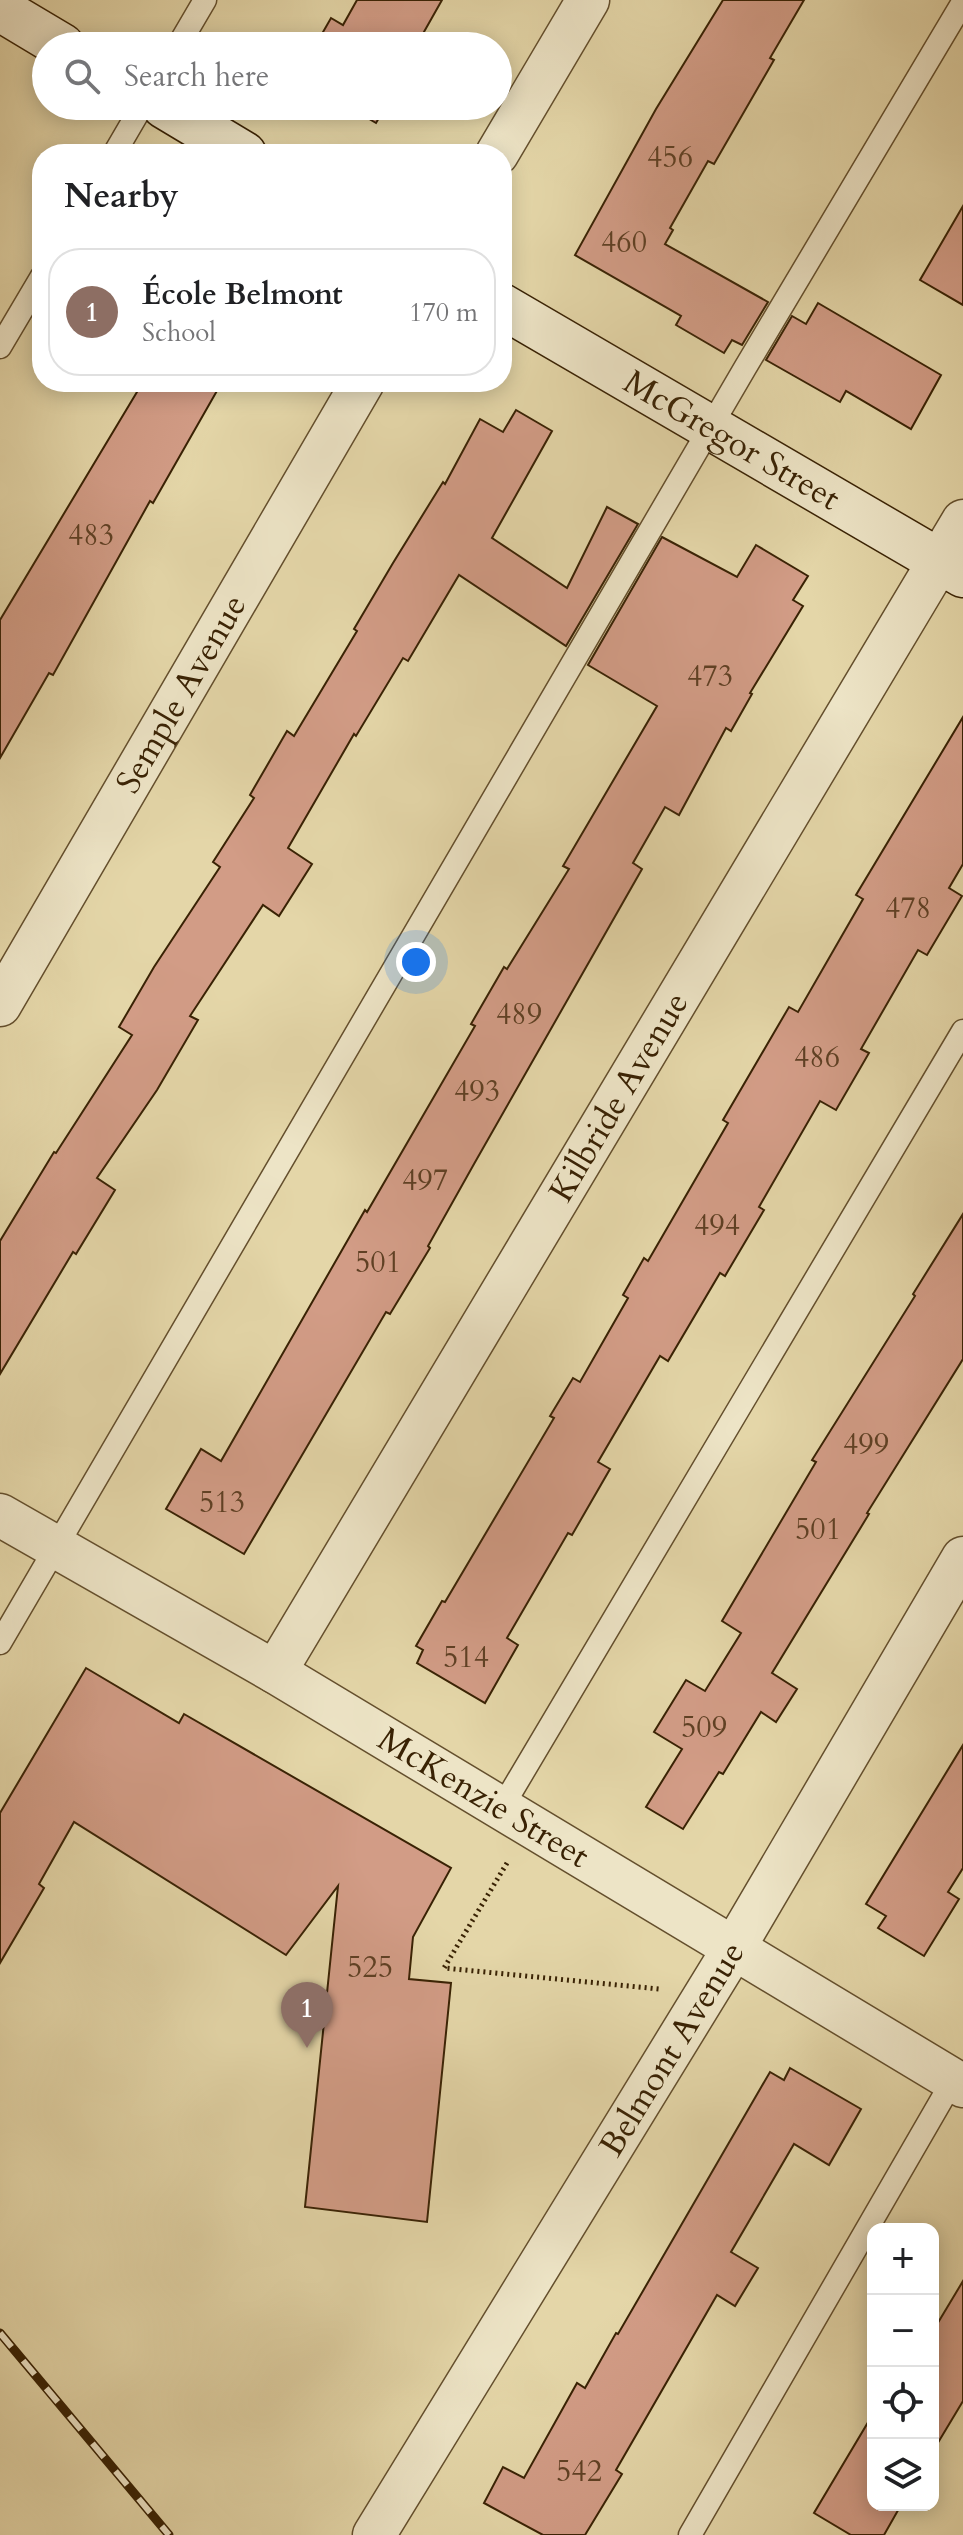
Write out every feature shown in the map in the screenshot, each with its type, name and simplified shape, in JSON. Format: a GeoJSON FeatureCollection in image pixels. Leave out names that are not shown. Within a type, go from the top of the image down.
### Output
{"type":"FeatureCollection","features":[{"type":"Feature","properties":{"kind":"main road"},"geometry":{"type":"LineString","coordinates":[[0,9],[39,32]]}},
{"type":"Feature","properties":{"kind":"main road"},"geometry":{"type":"LineString","coordinates":[[187,120],[227,144]]}},
{"type":"Feature","properties":{"kind":"main road","name":"McGregor Street"},"geometry":{"type":"LineString","coordinates":[[512,312],[951,568]]}},
{"type":"Feature","properties":{"kind":"street"},"geometry":{"type":"LineString","coordinates":[[503,144],[588,0]]}},
{"type":"Feature","properties":{"kind":"street","name":"Semple Avenue"},"geometry":{"type":"LineString","coordinates":[[0,1005],[357,392]]}},
{"type":"Feature","properties":{"kind":"street","name":"Kilbride Avenue"},"geometry":{"type":"LineString","coordinates":[[275,1672],[951,568],[963,521]]}},
{"type":"Feature","properties":{"kind":"street","name":"McKenzie Street"},"geometry":{"type":"LineString","coordinates":[[0,1515],[275,1672],[734,1948],[960,2077]]}},
{"type":"Feature","properties":{"kind":"street","name":"Belmont Avenue"},"geometry":{"type":"LineString","coordinates":[[374,2535],[734,1948],[963,1558]]}},
{"type":"Feature","properties":{"kind":"lane"},"geometry":{"type":"LineString","coordinates":[[186,32],[205,0]]}},
{"type":"Feature","properties":{"kind":"lane"},"geometry":{"type":"LineString","coordinates":[[0,1643],[710,428],[963,2]]}},
{"type":"Feature","properties":{"kind":"lane"},"geometry":{"type":"LineString","coordinates":[[120,144],[134,120]]}},
{"type":"Feature","properties":{"kind":"lane"},"geometry":{"type":"LineString","coordinates":[[0,347],[32,293]]}},
{"type":"Feature","properties":{"kind":"lane"},"geometry":{"type":"LineString","coordinates":[[515,1817],[963,1031]]}},
{"type":"Feature","properties":{"kind":"lane"},"geometry":{"type":"LineString","coordinates":[[690,2535],[960,2077]]}},
{"type":"Feature","properties":{"kind":"path"},"geometry":{"type":"LineString","coordinates":[[515,1817],[444,1968],[660,1989]]}},
{"type":"Feature","properties":{"kind":"building"},"geometry":{"type":"Polygon","coordinates":[[[357,0],[442,0],[424,32],[323,32],[331,18],[343,25],[357,0]]]}},
{"type":"Feature","properties":{"kind":"building"},"geometry":{"type":"Polygon","coordinates":[[[723,0],[804,0],[770,58],[774,60],[714,164],[708,161],[670,228],[673,230],[665,244],[768,302],[742,345],[732,340],[724,353],[676,325],[681,316],[575,255],[656,109],[723,0]]]}},
{"type":"Feature","properties":{"kind":"building"},"geometry":{"type":"Polygon","coordinates":[[[963,206],[963,305],[920,280],[963,206]]]}},
{"type":"Feature","properties":{"kind":"building"},"geometry":{"type":"Polygon","coordinates":[[[818,303],[941,375],[911,429],[846,391],[840,402],[766,360],[792,316],[806,324],[818,303]]]}},
{"type":"Feature","properties":{"kind":"building"},"geometry":{"type":"Polygon","coordinates":[[[137,392],[216,392],[153,503],[150,501],[53,675],[49,673],[0,758],[0,620],[137,392]]]}},
{"type":"Feature","properties":{"kind":"building"},"geometry":{"type":"Polygon","coordinates":[[[516,410],[552,431],[492,538],[567,588],[607,507],[638,524],[566,646],[459,575],[408,661],[403,658],[356,736],[354,734],[288,848],[312,864],[279,916],[263,905],[190,1016],[198,1020],[157,1090],[97,1178],[115,1190],[76,1254],[73,1252],[0,1374],[0,1241],[54,1152],[132,1035],[119,1027],[154,967],[220,867],[213,862],[254,798],[250,795],[287,731],[294,736],[357,631],[354,629],[393,563],[443,482],[445,484],[480,419],[503,432],[516,410]]]}},
{"type":"Feature","properties":{"kind":"building"},"geometry":{"type":"Polygon","coordinates":[[[662,537],[737,577],[756,545],[808,576],[793,600],[803,606],[750,693],[731,731],[726,728],[679,815],[665,807],[633,863],[642,869],[428,1246],[430,1248],[390,1314],[386,1312],[244,1554],[166,1509],[201,1449],[221,1461],[475,1026],[471,1024],[504,967],[507,969],[569,869],[563,866],[657,706],[588,665],[662,537]]]}},
{"type":"Feature","properties":{"kind":"building"},"geometry":{"type":"Polygon","coordinates":[[[963,717],[963,864],[949,888],[962,896],[927,955],[918,950],[861,1049],[869,1053],[836,1110],[820,1101],[759,1207],[764,1210],[725,1276],[720,1273],[668,1361],[660,1356],[598,1462],[610,1469],[572,1535],[568,1533],[507,1638],[518,1645],[485,1703],[417,1663],[423,1650],[416,1646],[554,1418],[550,1416],[573,1378],[580,1382],[628,1298],[623,1295],[644,1258],[648,1261],[728,1123],[723,1120],[789,1007],[798,1012],[863,899],[856,895],[963,717]]]}},
{"type":"Feature","properties":{"kind":"building"},"geometry":{"type":"Polygon","coordinates":[[[963,1214],[963,1359],[772,1673],[797,1689],[776,1722],[761,1712],[723,1774],[719,1772],[683,1829],[646,1807],[682,1749],[654,1732],[686,1680],[705,1691],[741,1633],[722,1621],[816,1462],[812,1460],[963,1214]]]}},
{"type":"Feature","properties":{"kind":"building"},"geometry":{"type":"Polygon","coordinates":[[[86,1668],[179,1723],[184,1714],[451,1868],[413,1937],[409,1979],[451,1983],[427,2222],[305,2207],[338,1886],[286,1955],[74,1822],[39,1884],[44,1888],[0,1963],[0,1813],[86,1668]]]}},
{"type":"Feature","properties":{"kind":"building"},"geometry":{"type":"Polygon","coordinates":[[[963,1745],[963,1868],[948,1892],[959,1899],[924,1956],[878,1928],[886,1916],[866,1904],[963,1745]]]}},
{"type":"Feature","properties":{"kind":"building"},"geometry":{"type":"Polygon","coordinates":[[[790,2068],[861,2109],[829,2165],[794,2144],[731,2252],[758,2268],[735,2306],[717,2295],[616,2470],[622,2474],[585,2535],[543,2535],[484,2503],[503,2467],[524,2478],[577,2383],[585,2388],[618,2334],[770,2072],[784,2080],[790,2068]]]}},
{"type":"Feature","properties":{"kind":"building"},"geometry":{"type":"Polygon","coordinates":[[[963,2281],[963,2401],[939,2441],[939,2367],[939,2321],[963,2281]]]}},
{"type":"Feature","properties":{"kind":"building"},"geometry":{"type":"Polygon","coordinates":[[[867,2424],[867,2511],[898,2511],[884,2535],[851,2535],[814,2513],[867,2424]]]}},
{"type":"Feature","properties":{"kind":"railway"},"geometry":{"type":"LineString","coordinates":[[0,2333],[169,2535]]}},
{"type":"Feature","properties":{"kind":"place","name":"École Belmont"},"geometry":{"type":"Point","coordinates":[307,2048]}}]}
